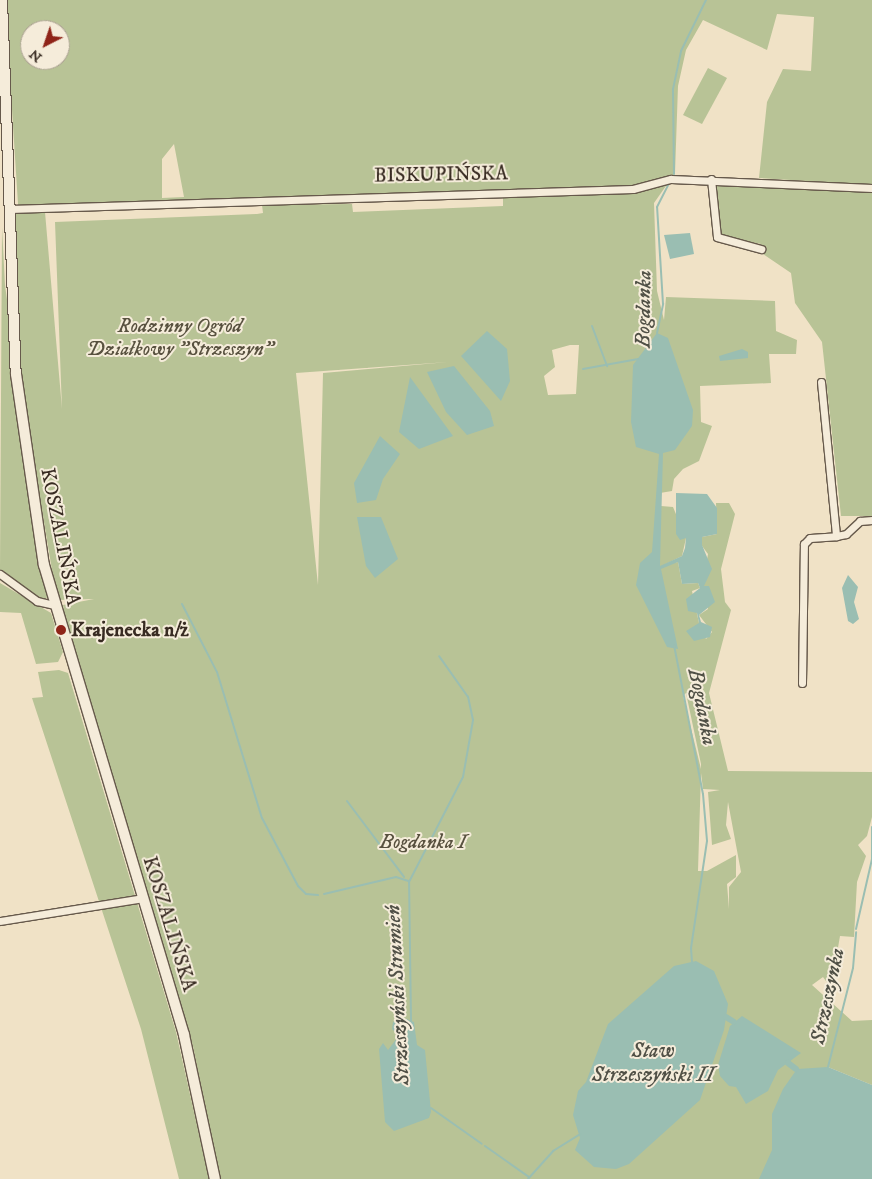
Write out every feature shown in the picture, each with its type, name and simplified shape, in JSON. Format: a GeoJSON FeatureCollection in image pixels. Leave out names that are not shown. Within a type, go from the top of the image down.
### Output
{"type":"FeatureCollection","features":[{"type":"Feature","properties":{"kind":"street","name":"KOSZALIŃSKA"},"geometry":{"type":"LineString","coordinates":[[2,0],[4,172],[10,210],[17,387],[54,605],[184,1035],[215,1179]]}},
{"type":"Feature","properties":{"kind":"street","name":"BISKUPIŃSKA"},"geometry":{"type":"LineString","coordinates":[[10,210],[632,189],[671,179],[711,179],[872,188]]}},
{"type":"Feature","properties":{"kind":"street"},"geometry":{"type":"LineString","coordinates":[[711,179],[716,237],[761,249]]}},
{"type":"Feature","properties":{"kind":"street"},"geometry":{"type":"LineString","coordinates":[[821,382],[836,536]]}},
{"type":"Feature","properties":{"kind":"street"},"geometry":{"type":"LineString","coordinates":[[802,684],[804,544],[810,538],[846,534],[860,521],[872,520]]}},
{"type":"Feature","properties":{"kind":"street"},"geometry":{"type":"LineString","coordinates":[[0,574],[37,601],[54,605]]}},
{"type":"Feature","properties":{"kind":"street"},"geometry":{"type":"LineString","coordinates":[[0,921],[143,898]]}},
{"type":"Feature","properties":{"kind":"green space","name":"Bogdanka I"},"geometry":{"type":"Polygon","coordinates":[[[5,0],[872,0],[872,185],[759,178],[767,102],[783,69],[811,71],[814,17],[777,14],[767,50],[703,20],[686,50],[678,86],[675,173],[654,203],[657,291],[664,320],[666,297],[775,301],[776,331],[797,340],[796,354],[769,354],[771,383],[700,386],[701,422],[712,426],[699,461],[683,469],[674,479],[672,491],[660,493],[661,506],[673,507],[686,538],[682,556],[664,565],[678,562],[682,584],[698,583],[700,588],[692,591],[699,623],[706,639],[712,632],[699,615],[708,609],[703,582],[708,554],[702,546],[702,537],[717,534],[716,503],[729,503],[735,514],[721,569],[725,602],[731,610],[709,693],[728,771],[872,772],[872,817],[867,836],[858,845],[866,856],[857,882],[854,937],[840,936],[831,988],[823,977],[812,985],[852,1021],[872,1020],[872,1085],[828,1067],[872,1179],[219,1179],[193,1046],[59,610],[64,610],[63,605],[94,599],[57,600],[19,372],[14,212],[18,212],[5,0]],[[174,144],[162,159],[162,198],[184,197],[174,144]],[[503,197],[314,200],[45,212],[62,409],[55,222],[257,214],[263,213],[262,205],[352,204],[353,212],[503,206],[503,197]],[[570,345],[552,350],[555,367],[544,376],[548,395],[576,394],[579,345],[570,345]],[[448,362],[296,373],[318,585],[323,373],[448,362]],[[686,693],[683,696],[701,769],[686,693]],[[701,773],[698,871],[707,871],[736,855],[736,877],[727,884],[729,909],[729,887],[741,872],[728,802],[726,825],[731,839],[712,845],[708,792],[720,790],[703,789],[701,773]]]}},
{"type":"Feature","properties":{"kind":"green space"},"geometry":{"type":"Polygon","coordinates":[[[708,68],[727,78],[702,124],[683,115],[708,68]]]}},
{"type":"Feature","properties":{"kind":"green space"},"geometry":{"type":"Polygon","coordinates":[[[716,183],[872,190],[872,516],[841,516],[822,342],[795,303],[791,273],[763,254],[761,244],[719,236],[716,183]]]}},
{"type":"Feature","properties":{"kind":"green space"},"geometry":{"type":"Polygon","coordinates":[[[2,227],[5,285],[48,596],[44,601],[0,571],[2,227]]]}},
{"type":"Feature","properties":{"kind":"green space"},"geometry":{"type":"Polygon","coordinates":[[[0,583],[51,613],[63,652],[58,662],[36,664],[21,613],[0,612],[0,583]]]}},
{"type":"Feature","properties":{"kind":"green space"},"geometry":{"type":"Polygon","coordinates":[[[59,670],[68,673],[176,1032],[209,1179],[179,1179],[141,1029],[32,698],[43,697],[38,672],[59,670]]]}},
{"type":"Feature","properties":{"kind":"water"},"geometry":{"type":"Polygon","coordinates":[[[690,233],[694,254],[670,259],[664,235],[690,233]]]}},
{"type":"Feature","properties":{"kind":"water"},"geometry":{"type":"Polygon","coordinates":[[[487,331],[507,349],[510,381],[501,401],[461,356],[487,331]]]}},
{"type":"Feature","properties":{"kind":"water"},"geometry":{"type":"Polygon","coordinates":[[[657,333],[668,338],[693,410],[692,426],[675,450],[663,453],[660,566],[682,556],[685,548],[686,538],[680,540],[676,534],[676,493],[707,494],[717,508],[717,534],[702,537],[702,545],[712,569],[704,586],[709,586],[715,602],[699,615],[701,622],[712,627],[710,637],[694,641],[686,631],[699,623],[697,613],[688,611],[686,599],[700,588],[698,583],[682,584],[678,562],[661,569],[678,649],[667,647],[636,585],[640,563],[652,552],[659,454],[636,447],[631,422],[633,365],[657,333]]]}},
{"type":"Feature","properties":{"kind":"water"},"geometry":{"type":"Polygon","coordinates":[[[742,349],[748,352],[748,358],[720,361],[719,356],[742,349]]]}},
{"type":"Feature","properties":{"kind":"water"},"geometry":{"type":"Polygon","coordinates":[[[454,366],[490,411],[494,426],[467,435],[446,412],[427,372],[454,366]]]}},
{"type":"Feature","properties":{"kind":"water"},"geometry":{"type":"Polygon","coordinates":[[[410,377],[453,436],[419,449],[399,432],[410,377]]]}},
{"type":"Feature","properties":{"kind":"water"},"geometry":{"type":"Polygon","coordinates":[[[380,436],[400,454],[383,479],[376,500],[357,503],[354,483],[380,436]]]}},
{"type":"Feature","properties":{"kind":"water"},"geometry":{"type":"Polygon","coordinates":[[[357,517],[381,517],[398,559],[375,578],[366,566],[357,517]]]}},
{"type":"Feature","properties":{"kind":"water"},"geometry":{"type":"Polygon","coordinates":[[[848,575],[858,587],[854,602],[859,619],[853,624],[848,621],[842,588],[848,575]]]}},
{"type":"Feature","properties":{"kind":"water","name":"Staw Strzeszyński II"},"geometry":{"type":"Polygon","coordinates":[[[696,961],[714,971],[728,1004],[724,1030],[700,1100],[629,1164],[616,1169],[594,1167],[575,1150],[580,1138],[573,1115],[578,1091],[586,1082],[608,1024],[674,966],[696,961]]]}},
{"type":"Feature","properties":{"kind":"water"},"geometry":{"type":"Polygon","coordinates":[[[742,1016],[801,1053],[778,1070],[768,1091],[746,1104],[736,1087],[729,1086],[720,1076],[718,1065],[730,1026],[742,1016]]]}},
{"type":"Feature","properties":{"kind":"water"},"geometry":{"type":"Polygon","coordinates":[[[404,1018],[414,1022],[417,1045],[425,1050],[431,1112],[429,1118],[394,1131],[385,1122],[379,1049],[383,1043],[388,1050],[397,1038],[406,1040],[408,1028],[395,1032],[392,1029],[393,1022],[404,1018]]]}},
{"type":"Feature","properties":{"kind":"water"},"geometry":{"type":"Polygon","coordinates":[[[828,1067],[872,1085],[872,1179],[759,1179],[772,1150],[772,1114],[783,1089],[797,1069],[828,1067]]]}},
{"type":"Feature","properties":{"kind":"waterway","name":"Bogdanka"},"geometry":{"type":"LineString","coordinates":[[674,174],[673,89],[681,51],[706,0]]}},
{"type":"Feature","properties":{"kind":"waterway","name":"Bogdanka"},"geometry":{"type":"LineString","coordinates":[[657,333],[663,304],[657,207],[670,181]]}},
{"type":"Feature","properties":{"kind":"waterway"},"geometry":{"type":"LineString","coordinates":[[592,326],[607,366]]}},
{"type":"Feature","properties":{"kind":"waterway"},"geometry":{"type":"LineString","coordinates":[[583,369],[638,359]]}},
{"type":"Feature","properties":{"kind":"waterway"},"geometry":{"type":"LineString","coordinates":[[182,604],[217,672],[262,818],[298,886],[306,894],[318,895]]}},
{"type":"Feature","properties":{"kind":"waterway","name":"Bogdanka"},"geometry":{"type":"LineString","coordinates":[[674,645],[703,794],[707,841],[691,948],[692,963]]}},
{"type":"Feature","properties":{"kind":"waterway","name":"Strzeszyński Strumień"},"geometry":{"type":"LineString","coordinates":[[411,1021],[409,882],[463,777],[473,720],[468,697],[439,656]]}},
{"type":"Feature","properties":{"kind":"waterway"},"geometry":{"type":"LineString","coordinates":[[347,801],[404,877]]}},
{"type":"Feature","properties":{"kind":"waterway","name":"Strzeszynka"},"geometry":{"type":"LineString","coordinates":[[856,929],[872,859],[872,827]]}},
{"type":"Feature","properties":{"kind":"waterway"},"geometry":{"type":"LineString","coordinates":[[324,894],[396,877],[408,881]]}},
{"type":"Feature","properties":{"kind":"waterway","name":"Strzeszynka"},"geometry":{"type":"LineString","coordinates":[[828,1067],[853,968],[856,932]]}},
{"type":"Feature","properties":{"kind":"waterway"},"geometry":{"type":"LineString","coordinates":[[726,1017],[734,1022]]}},
{"type":"Feature","properties":{"kind":"waterway"},"geometry":{"type":"LineString","coordinates":[[788,1063],[796,1069]]}},
{"type":"Feature","properties":{"kind":"waterway","name":"Strzeszyński Strumień"},"geometry":{"type":"LineString","coordinates":[[431,1108],[482,1144]]}},
{"type":"Feature","properties":{"kind":"waterway","name":"Bogdanka"},"geometry":{"type":"LineString","coordinates":[[528,1179],[553,1151],[580,1134]]}},
{"type":"Feature","properties":{"kind":"waterway","name":"Strzeszyński Strumień"},"geometry":{"type":"LineString","coordinates":[[485,1146],[529,1177]]}},
{"type":"Feature","properties":{"kind":"place","name":"Krajenecka n/ż"},"geometry":{"type":"Point","coordinates":[61,630]}},
{"type":"Feature","properties":{"kind":"park label","name":"Rodzinny Ogród Działkowy \"Strzeszyn\""},"geometry":{"type":"Point","coordinates":[180,338]}}]}
